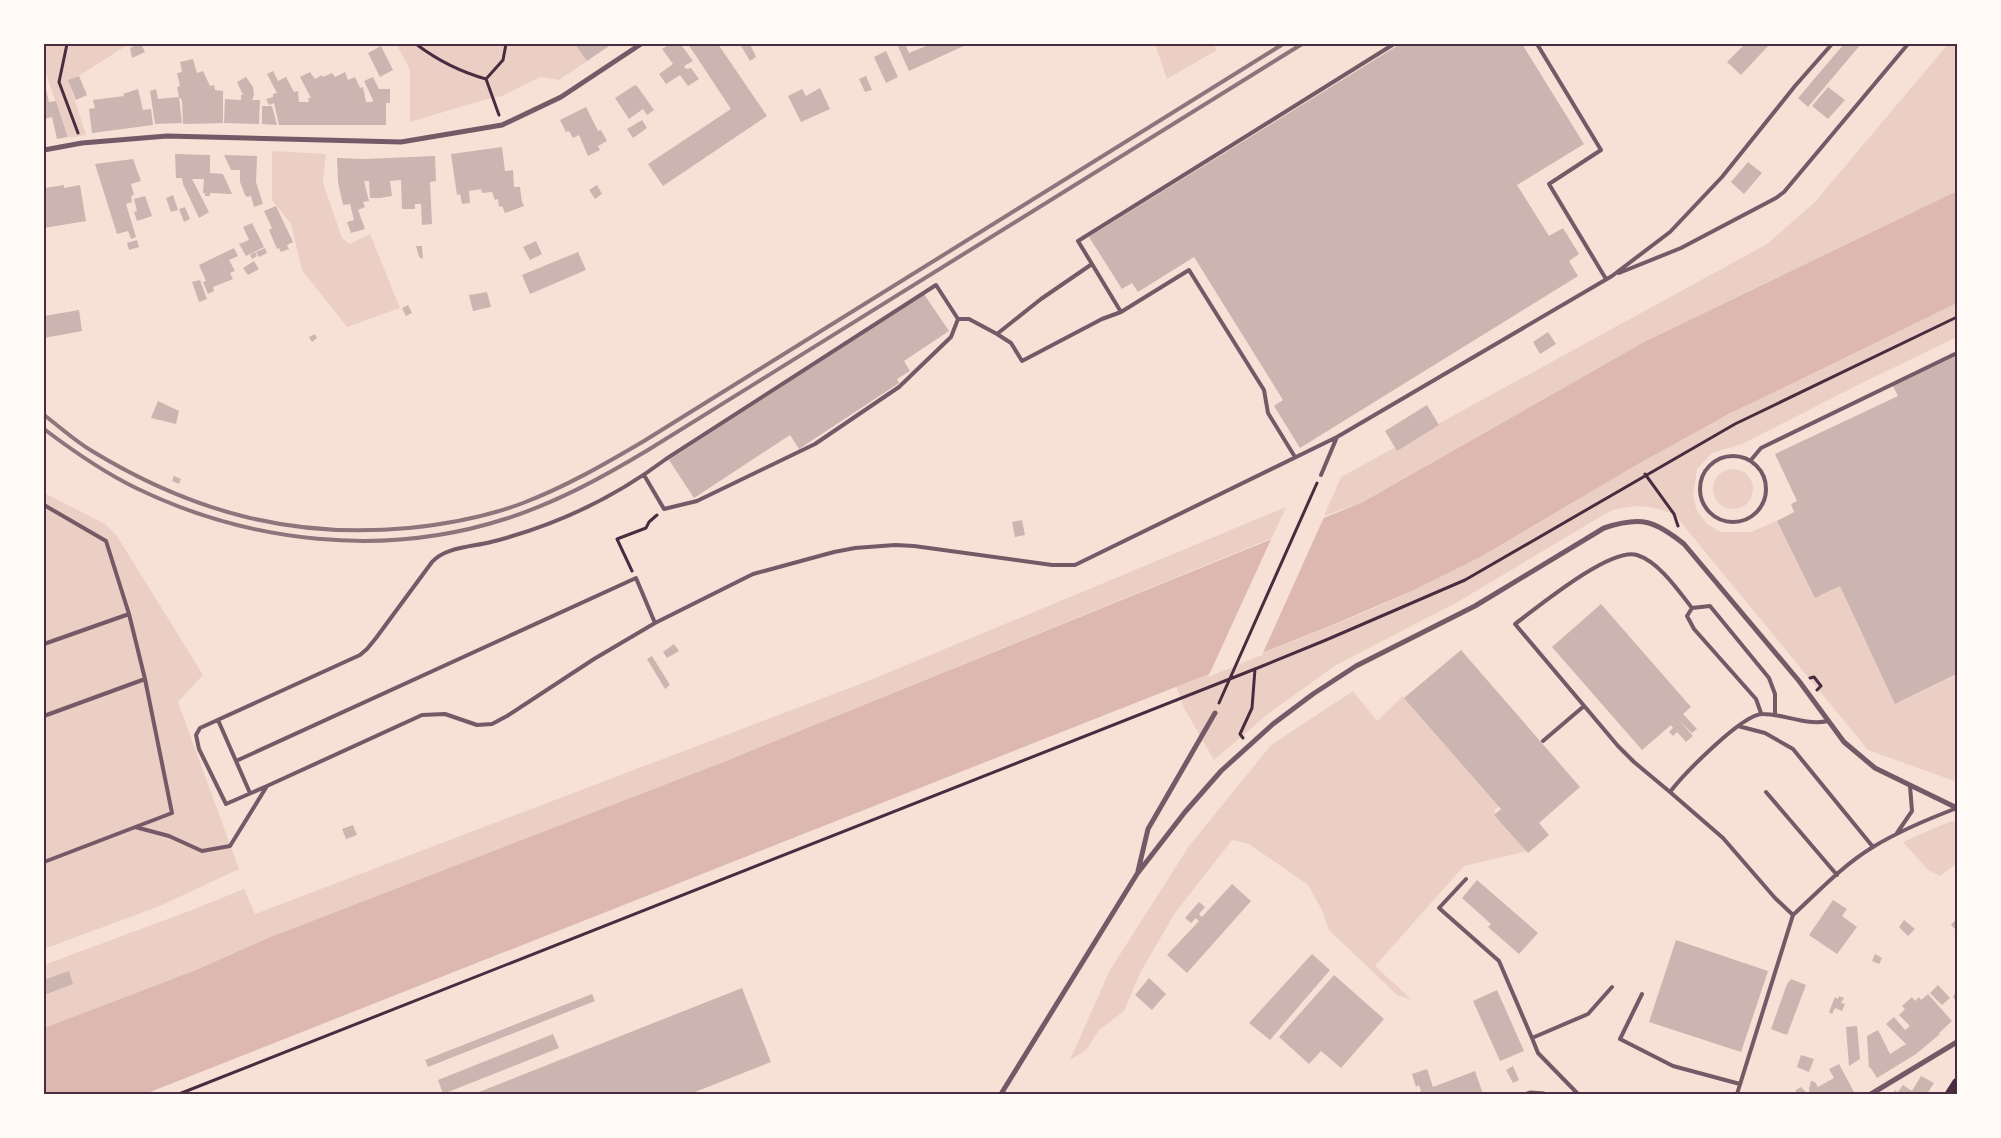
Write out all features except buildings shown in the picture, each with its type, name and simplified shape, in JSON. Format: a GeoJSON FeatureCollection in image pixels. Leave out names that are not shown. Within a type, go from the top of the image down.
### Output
{"type":"FeatureCollection","features":[{"type":"Feature","properties":{"kind":"main road"},"geometry":{"type":"LineString","coordinates":[[1950,1094],[1957,1083]]}},
{"type":"Feature","properties":{"kind":"street"},"geometry":{"type":"LineString","coordinates":[[44,150],[82,143],[167,136],[401,142],[502,125],[561,97],[640,44]]}},
{"type":"Feature","properties":{"kind":"street"},"geometry":{"type":"LineString","coordinates":[[1001,1094],[1137,874],[1185,812],[1221,771],[1249,745],[1312,694],[1356,666],[1475,606],[1604,528],[1623,522],[1645,521],[1664,527],[1684,544],[1800,681],[1844,742],[1861,758],[1875,768],[1957,808]]}},
{"type":"Feature","properties":{"kind":"street"},"geometry":{"type":"LineString","coordinates":[[1137,874],[1148,829],[1215,713]]}},
{"type":"Feature","properties":{"kind":"street"},"geometry":{"type":"LineString","coordinates":[[1870,1094],[1957,1042]]}},
{"type":"Feature","properties":{"kind":"street"},"geometry":{"type":"LineString","coordinates":[[1527,1094],[1544,1094]]}},
{"type":"Feature","properties":{"kind":"lane"},"geometry":{"type":"LineString","coordinates":[[1122,312],[1078,241],[1394,44]]}},
{"type":"Feature","properties":{"kind":"lane"},"geometry":{"type":"LineString","coordinates":[[1537,44],[1601,150],[1549,184],[1606,279]]}},
{"type":"Feature","properties":{"kind":"lane"},"geometry":{"type":"LineString","coordinates":[[1612,276],[1670,232],[1709,191],[1832,44]]}},
{"type":"Feature","properties":{"kind":"lane"},"geometry":{"type":"LineString","coordinates":[[958,319],[936,284],[644,475],[596,503],[535,529],[498,540],[442,552],[432,562],[367,649],[360,655],[200,728],[196,735],[199,749],[226,804],[422,715],[445,714],[478,725],[492,724],[594,659],[655,623],[753,574],[834,552],[888,545],[914,546],[1064,567],[1075,565],[1337,437],[1606,279],[1680,248],[1776,198],[1784,192],[1908,44]]}},
{"type":"Feature","properties":{"kind":"lane"},"geometry":{"type":"LineString","coordinates":[[997,334],[1040,299],[1092,264]]}},
{"type":"Feature","properties":{"kind":"lane"},"geometry":{"type":"LineString","coordinates":[[958,319],[969,318],[1011,343],[1022,361],[1102,319],[1122,312],[1189,270],[1264,390],[1268,413],[1295,457]]}},
{"type":"Feature","properties":{"kind":"lane"},"geometry":{"type":"LineString","coordinates":[[644,475],[664,509],[697,501],[815,444],[900,387],[951,337],[958,319]]}},
{"type":"Feature","properties":{"kind":"lane"},"geometry":{"type":"LineString","coordinates":[[1751,460],[1761,448],[1957,353]]}},
{"type":"Feature","properties":{"kind":"lane"},"geometry":{"type":"LineString","coordinates":[[1321,475],[1337,437]]}},
{"type":"Feature","properties":{"kind":"lane"},"geometry":{"type":"LineString","coordinates":[[1730,455],[1741,456],[1751,460],[1759,467],[1765,482],[1765,498],[1760,508],[1753,516],[1743,521],[1721,520],[1711,515],[1704,506],[1700,496],[1699,484],[1710,464],[1719,458],[1730,455]]}},
{"type":"Feature","properties":{"kind":"lane"},"geometry":{"type":"LineString","coordinates":[[44,505],[106,541],[129,614],[145,679],[172,812],[44,862]]}},
{"type":"Feature","properties":{"kind":"lane"},"geometry":{"type":"LineString","coordinates":[[1692,608],[1659,568],[1636,555],[1614,557],[1582,575],[1515,624],[1618,746],[1723,838],[1775,898],[1793,915]]}},
{"type":"Feature","properties":{"kind":"lane"},"geometry":{"type":"LineString","coordinates":[[236,761],[636,578],[655,623]]}},
{"type":"Feature","properties":{"kind":"lane"},"geometry":{"type":"LineString","coordinates":[[1692,608],[1710,606],[1769,678],[1775,694],[1775,715]]}},
{"type":"Feature","properties":{"kind":"lane"},"geometry":{"type":"LineString","coordinates":[[1692,608],[1687,616],[1694,629],[1756,699],[1761,714]]}},
{"type":"Feature","properties":{"kind":"lane"},"geometry":{"type":"LineString","coordinates":[[44,644],[129,614]]}},
{"type":"Feature","properties":{"kind":"lane"},"geometry":{"type":"LineString","coordinates":[[44,716],[145,679]]}},
{"type":"Feature","properties":{"kind":"lane"},"geometry":{"type":"LineString","coordinates":[[1543,741],[1584,706]]}},
{"type":"Feature","properties":{"kind":"lane"},"geometry":{"type":"LineString","coordinates":[[1670,792],[1683,775],[1738,726],[1761,714],[1818,724],[1828,721]]}},
{"type":"Feature","properties":{"kind":"lane"},"geometry":{"type":"LineString","coordinates":[[218,720],[250,793]]}},
{"type":"Feature","properties":{"kind":"lane"},"geometry":{"type":"LineString","coordinates":[[1738,726],[1765,733],[1793,749],[1873,847]]}},
{"type":"Feature","properties":{"kind":"lane"},"geometry":{"type":"LineString","coordinates":[[135,826],[169,836],[202,851],[230,846],[267,786]]}},
{"type":"Feature","properties":{"kind":"lane"},"geometry":{"type":"LineString","coordinates":[[1896,835],[1912,811],[1910,786]]}},
{"type":"Feature","properties":{"kind":"lane"},"geometry":{"type":"LineString","coordinates":[[1766,792],[1837,875]]}},
{"type":"Feature","properties":{"kind":"lane"},"geometry":{"type":"LineString","coordinates":[[1737,1094],[1793,915],[1837,875],[1873,847],[1930,818],[1957,808]]}},
{"type":"Feature","properties":{"kind":"lane"},"geometry":{"type":"LineString","coordinates":[[1466,879],[1440,908],[1499,960],[1538,1053],[1578,1094]]}},
{"type":"Feature","properties":{"kind":"lane"},"geometry":{"type":"LineString","coordinates":[[1532,1038],[1588,1014],[1612,987]]}},
{"type":"Feature","properties":{"kind":"lane"},"geometry":{"type":"LineString","coordinates":[[1642,994],[1620,1039],[1673,1066],[1740,1084]]}},
{"type":"Feature","properties":{"kind":"path"},"geometry":{"type":"LineString","coordinates":[[67,44],[59,82],[82,143]]}},
{"type":"Feature","properties":{"kind":"path"},"geometry":{"type":"LineString","coordinates":[[416,44],[433,57],[474,76],[486,79]]}},
{"type":"Feature","properties":{"kind":"path"},"geometry":{"type":"LineString","coordinates":[[486,79],[503,60],[506,44]]}},
{"type":"Feature","properties":{"kind":"path"},"geometry":{"type":"LineString","coordinates":[[486,79],[502,125]]}},
{"type":"Feature","properties":{"kind":"path"},"geometry":{"type":"LineString","coordinates":[[179,1094],[1255,669],[1418,602],[1465,580],[1645,474],[1735,424],[1957,317]]}},
{"type":"Feature","properties":{"kind":"path"},"geometry":{"type":"LineString","coordinates":[[1645,474],[1674,514],[1684,544]]}},
{"type":"Feature","properties":{"kind":"path"},"geometry":{"type":"LineString","coordinates":[[1215,713],[1321,475]]}},
{"type":"Feature","properties":{"kind":"path"},"geometry":{"type":"LineString","coordinates":[[636,578],[617,538],[646,528],[649,522],[664,509]]}},
{"type":"Feature","properties":{"kind":"path"},"geometry":{"type":"LineString","coordinates":[[1249,745],[1240,734],[1252,708],[1255,669]]}},
{"type":"Feature","properties":{"kind":"shaded area"},"geometry":{"type":"Polygon","coordinates":[[[44,44],[129,44],[69,82],[86,135],[69,138],[44,69],[44,44]]]}},
{"type":"Feature","properties":{"kind":"shaded area"},"geometry":{"type":"Polygon","coordinates":[[[396,44],[576,44],[587,61],[559,80],[540,77],[502,96],[410,122],[410,70],[396,44]]]}},
{"type":"Feature","properties":{"kind":"shaded area"},"geometry":{"type":"Polygon","coordinates":[[[1155,44],[1213,44],[1217,50],[1167,79],[1155,44]]]}},
{"type":"Feature","properties":{"kind":"shaded area"},"geometry":{"type":"Polygon","coordinates":[[[1948,44],[1957,44],[1957,191],[1644,342],[1363,502],[1324,516],[1341,477],[1767,244],[1815,202],[1948,44]]]}},
{"type":"Feature","properties":{"kind":"shaded area"},"geometry":{"type":"Polygon","coordinates":[[[272,151],[326,154],[323,183],[342,238],[350,244],[370,234],[400,308],[347,327],[302,270],[291,224],[272,200],[272,151]]]}},
{"type":"Feature","properties":{"kind":"shaded area"},"geometry":{"type":"Polygon","coordinates":[[[1957,191],[1957,303],[1729,414],[1643,461],[1480,557],[1414,590],[1330,626],[145,1094],[44,1094],[44,1028],[196,970],[268,938],[726,761],[1363,502],[1644,342],[1957,191]]]}},
{"type":"Feature","properties":{"kind":"shaded area"},"geometry":{"type":"Polygon","coordinates":[[[1957,303],[1957,337],[1742,444],[1712,453],[1697,469],[1693,496],[1697,511],[1707,524],[1721,532],[1751,532],[1783,518],[1820,596],[1844,584],[1900,702],[1957,675],[1957,782],[1868,750],[1674,514],[1643,506],[1612,510],[1454,604],[1336,665],[1268,714],[1214,760],[1184,708],[1176,686],[1327,628],[1416,589],[1503,543],[1615,476],[1682,439],[1799,379],[1957,303]]]}},
{"type":"Feature","properties":{"kind":"shaded area"},"geometry":{"type":"Polygon","coordinates":[[[1737,469],[1744,472],[1750,478],[1753,489],[1752,497],[1744,506],[1737,509],[1729,509],[1722,506],[1714,497],[1713,485],[1716,478],[1725,470],[1737,469]]]}},
{"type":"Feature","properties":{"kind":"shaded area"},"geometry":{"type":"Polygon","coordinates":[[[44,493],[105,524],[117,536],[203,675],[178,702],[239,869],[160,906],[44,949],[44,493]]]}},
{"type":"Feature","properties":{"kind":"shaded area"},"geometry":{"type":"Polygon","coordinates":[[[1286,507],[1272,538],[726,761],[268,938],[196,970],[44,1028],[44,965],[244,889],[255,914],[868,681],[1286,507]]]}},
{"type":"Feature","properties":{"kind":"shaded area"},"geometry":{"type":"Polygon","coordinates":[[[1353,691],[1377,721],[1403,696],[1499,806],[1494,811],[1528,851],[1464,866],[1375,966],[1412,1000],[1397,995],[1329,930],[1322,910],[1308,885],[1249,844],[1232,840],[1175,913],[1141,971],[1124,1011],[1099,1030],[1086,1050],[1070,1060],[1110,970],[1189,846],[1271,745],[1353,691]]]}},
{"type":"Feature","properties":{"kind":"shaded area"},"geometry":{"type":"Polygon","coordinates":[[[1951,821],[1957,822],[1957,863],[1940,876],[1928,870],[1903,842],[1951,821]]]}},
{"type":"Feature","properties":{"kind":"pier"},"geometry":{"type":"Polygon","coordinates":[[[1325,515],[1262,655],[1208,677],[1273,535],[1325,515]]]}},
{"type":"Feature","properties":{"kind":"railway"},"geometry":{"type":"LineString","coordinates":[[44,415],[86,447],[167,490],[205,505],[284,525],[324,529],[409,528],[467,519],[495,512],[554,490],[600,467],[644,441],[1283,44]]}},
{"type":"Feature","properties":{"kind":"railway"},"geometry":{"type":"LineString","coordinates":[[44,429],[88,461],[136,488],[179,507],[224,522],[271,532],[317,539],[365,541],[412,538],[459,531],[505,519],[524,513],[579,489],[648,450],[1302,44]]}}]}
